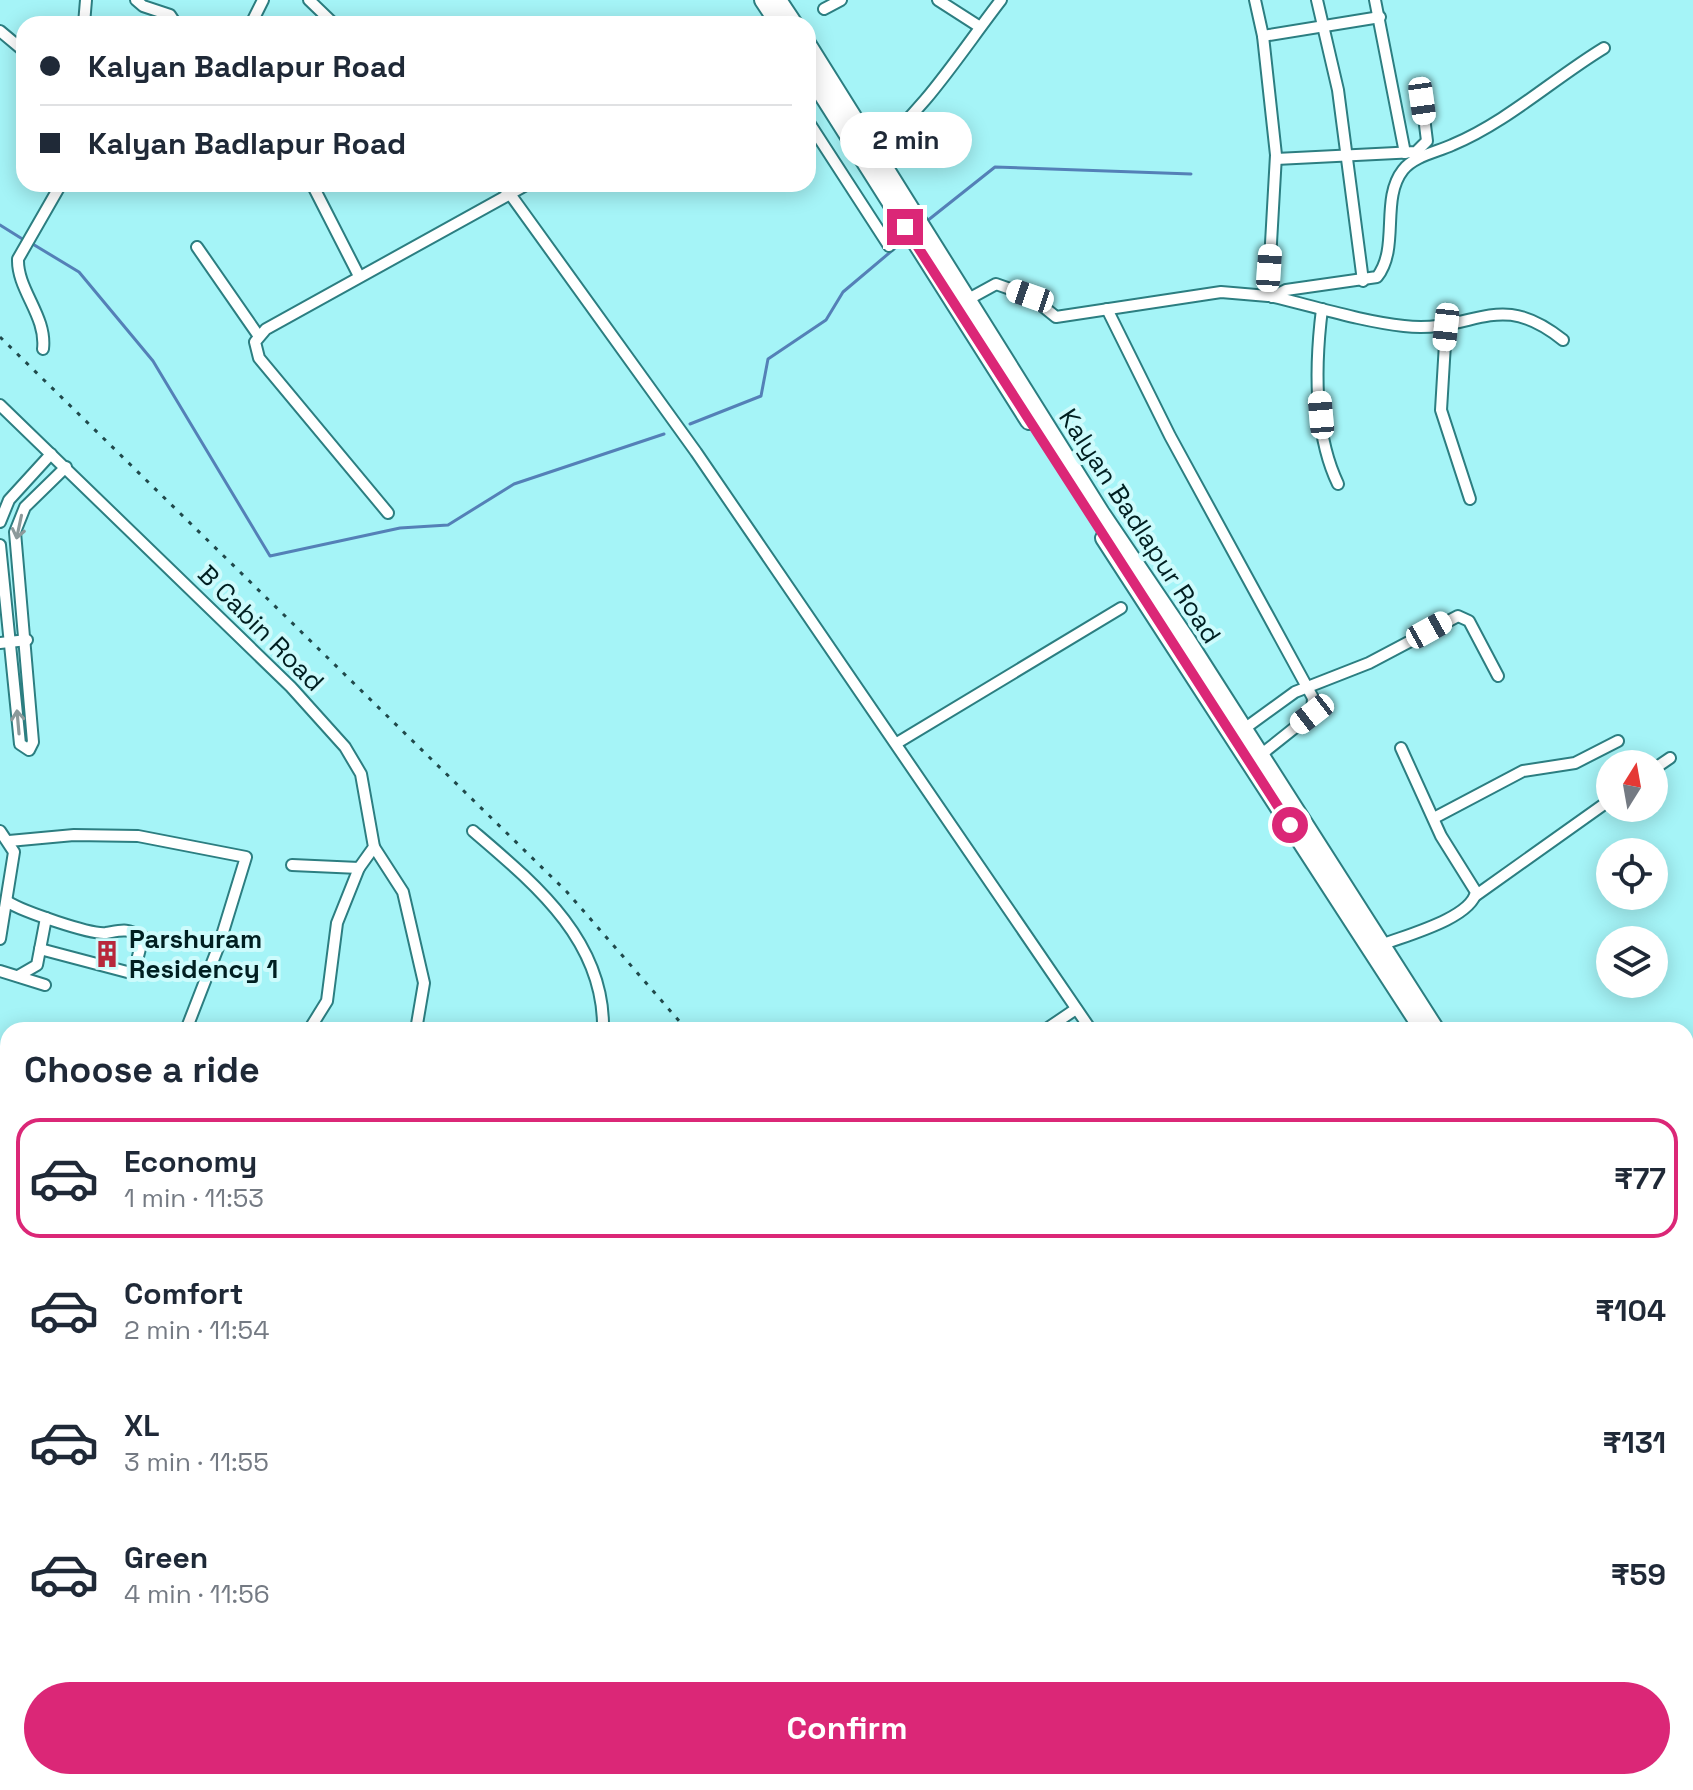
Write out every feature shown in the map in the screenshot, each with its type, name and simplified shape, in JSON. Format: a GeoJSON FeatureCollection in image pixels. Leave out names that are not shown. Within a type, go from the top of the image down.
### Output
{"type":"FeatureCollection","features":[{"type":"Feature","properties":{"kind":"main road","name":"Kalyan Badlapur Road"},"geometry":{"type":"LineString","coordinates":[[816,60],[867,156]]}},
{"type":"Feature","properties":{"kind":"main road","name":"Kalyan Badlapur Road"},"geometry":{"type":"LineString","coordinates":[[816,83],[867,156],[1406,992],[1430,1022]]}},
{"type":"Feature","properties":{"kind":"main road","name":"Kalyan Badlapur Road"},"geometry":{"type":"LineString","coordinates":[[1199,671],[1244,729],[1255,759],[1384,944],[1419,1022]]}},
{"type":"Feature","properties":{"kind":"street"},"geometry":{"type":"LineString","coordinates":[[136,0],[143,6],[171,16]]}},
{"type":"Feature","properties":{"kind":"street"},"geometry":{"type":"LineString","coordinates":[[309,0],[326,16]]}},
{"type":"Feature","properties":{"kind":"street"},"geometry":{"type":"LineString","coordinates":[[824,9],[841,0]]}},
{"type":"Feature","properties":{"kind":"street"},"geometry":{"type":"LineString","coordinates":[[938,0],[980,27]]}},
{"type":"Feature","properties":{"kind":"street"},"geometry":{"type":"LineString","coordinates":[[867,156],[920,107],[1001,0]]}},
{"type":"Feature","properties":{"kind":"street"},"geometry":{"type":"LineString","coordinates":[[1255,0],[1263,36],[1276,159],[1270,296]]}},
{"type":"Feature","properties":{"kind":"street"},"geometry":{"type":"LineString","coordinates":[[1317,0],[1326,26],[1363,281]]}},
{"type":"Feature","properties":{"kind":"street"},"geometry":{"type":"LineString","coordinates":[[1375,0],[1405,153]]}},
{"type":"Feature","properties":{"kind":"street"},"geometry":{"type":"LineString","coordinates":[[1263,36],[1380,17]]}},
{"type":"Feature","properties":{"kind":"street"},"geometry":{"type":"LineString","coordinates":[[0,31],[16,44]]}},
{"type":"Feature","properties":{"kind":"street"},"geometry":{"type":"LineString","coordinates":[[1270,296],[1286,290],[1377,277],[1382,271],[1396,186],[1406,166],[1490,126],[1547,84],[1604,48]]}},
{"type":"Feature","properties":{"kind":"street"},"geometry":{"type":"LineString","coordinates":[[1276,159],[1405,153],[1425,146],[1422,101]]}},
{"type":"Feature","properties":{"kind":"street"},"geometry":{"type":"LineString","coordinates":[[816,133],[889,246]]}},
{"type":"Feature","properties":{"kind":"street"},"geometry":{"type":"LineString","coordinates":[[43,349],[43,331],[17,264],[56,192]]}},
{"type":"Feature","properties":{"kind":"street"},"geometry":{"type":"LineString","coordinates":[[316,192],[359,276]]}},
{"type":"Feature","properties":{"kind":"street"},"geometry":{"type":"LineString","coordinates":[[258,335],[514,192]]}},
{"type":"Feature","properties":{"kind":"street"},"geometry":{"type":"LineString","coordinates":[[510,194],[696,452],[1085,1022]]}},
{"type":"Feature","properties":{"kind":"street"},"geometry":{"type":"LineString","coordinates":[[197,247],[258,335],[255,351],[259,358],[388,513]]}},
{"type":"Feature","properties":{"kind":"street"},"geometry":{"type":"LineString","coordinates":[[962,304],[996,284],[1030,296],[1056,317],[1221,292],[1270,296],[1401,326],[1446,327],[1502,313],[1519,314],[1534,318],[1563,340]]}},
{"type":"Feature","properties":{"kind":"street"},"geometry":{"type":"LineString","coordinates":[[1107,309],[1170,436],[1308,686],[1314,704],[1312,714],[1255,759]]}},
{"type":"Feature","properties":{"kind":"street"},"geometry":{"type":"LineString","coordinates":[[1322,309],[1318,357],[1322,434],[1328,463],[1338,484]]}},
{"type":"Feature","properties":{"kind":"street"},"geometry":{"type":"LineString","coordinates":[[1446,327],[1441,410],[1470,499]]}},
{"type":"Feature","properties":{"kind":"street","name":"B Cabin Road"},"geometry":{"type":"LineString","coordinates":[[0,405],[291,687],[345,747],[361,774],[374,847]]}},
{"type":"Feature","properties":{"kind":"street"},"geometry":{"type":"LineString","coordinates":[[0,522],[3,505],[51,454]]}},
{"type":"Feature","properties":{"kind":"street"},"geometry":{"type":"LineString","coordinates":[[0,545],[5,643],[20,744],[29,750],[33,742],[27,640],[15,532],[25,507],[66,467]]}},
{"type":"Feature","properties":{"kind":"street"},"geometry":{"type":"LineString","coordinates":[[897,743],[1121,608]]}},
{"type":"Feature","properties":{"kind":"street"},"geometry":{"type":"LineString","coordinates":[[1244,729],[1279,702],[1308,686],[1369,663],[1458,616],[1469,621],[1498,676]]}},
{"type":"Feature","properties":{"kind":"street"},"geometry":{"type":"LineString","coordinates":[[5,643],[27,640]]}},
{"type":"Feature","properties":{"kind":"street"},"geometry":{"type":"LineString","coordinates":[[1434,818],[1523,771],[1575,763],[1618,741]]}},
{"type":"Feature","properties":{"kind":"street"},"geometry":{"type":"LineString","coordinates":[[1401,748],[1441,836],[1471,882],[1475,896]]}},
{"type":"Feature","properties":{"kind":"street"},"geometry":{"type":"LineString","coordinates":[[1384,944],[1435,925],[1469,906],[1475,896],[1596,810]]}},
{"type":"Feature","properties":{"kind":"street"},"geometry":{"type":"LineString","coordinates":[[0,831],[11,844],[5,884],[8,902],[0,939]]}},
{"type":"Feature","properties":{"kind":"street"},"geometry":{"type":"LineString","coordinates":[[473,831],[520,872],[577,933],[593,968],[604,1012],[603,1022]]}},
{"type":"Feature","properties":{"kind":"street"},"geometry":{"type":"LineString","coordinates":[[11,844],[74,835],[138,836],[246,857],[219,945],[189,1022]]}},
{"type":"Feature","properties":{"kind":"street"},"geometry":{"type":"LineString","coordinates":[[314,1022],[327,1001],[337,923],[359,868],[374,847],[403,892],[424,983],[417,1022]]}},
{"type":"Feature","properties":{"kind":"street"},"geometry":{"type":"LineString","coordinates":[[292,865],[359,868]]}},
{"type":"Feature","properties":{"kind":"street"},"geometry":{"type":"LineString","coordinates":[[8,902],[26,913],[105,933],[119,929],[143,937],[131,973],[40,949]]}},
{"type":"Feature","properties":{"kind":"street"},"geometry":{"type":"LineString","coordinates":[[18,976],[35,967],[46,918]]}},
{"type":"Feature","properties":{"kind":"street"},"geometry":{"type":"LineString","coordinates":[[0,971],[45,985]]}},
{"type":"Feature","properties":{"kind":"street"},"geometry":{"type":"LineString","coordinates":[[1057,1022],[1076,1009]]}},
{"type":"Feature","properties":{"kind":"waterway"},"geometry":{"type":"LineString","coordinates":[[927,221],[995,167],[1191,174]]}},
{"type":"Feature","properties":{"kind":"waterway"},"geometry":{"type":"LineString","coordinates":[[0,225],[24,240]]}},
{"type":"Feature","properties":{"kind":"waterway"},"geometry":{"type":"LineString","coordinates":[[690,424],[761,396],[768,359],[826,320],[843,292],[907,238]]}},
{"type":"Feature","properties":{"kind":"waterway"},"geometry":{"type":"LineString","coordinates":[[31,243],[79,272],[153,361],[270,556],[400,528],[448,525],[514,484],[664,434]]}},
{"type":"Feature","properties":{"kind":"railway"},"geometry":{"type":"LineString","coordinates":[[0,337],[567,892],[680,1022]]}},
{"type":"Feature","properties":{"kind":"place","name":"Parshuram Residency 1"},"geometry":{"type":"Point","coordinates":[107,954]}},
{"type":"Feature","properties":{"kind":"route"},"geometry":{"type":"LineString","coordinates":[[905,227],[1290,825]]}}]}
